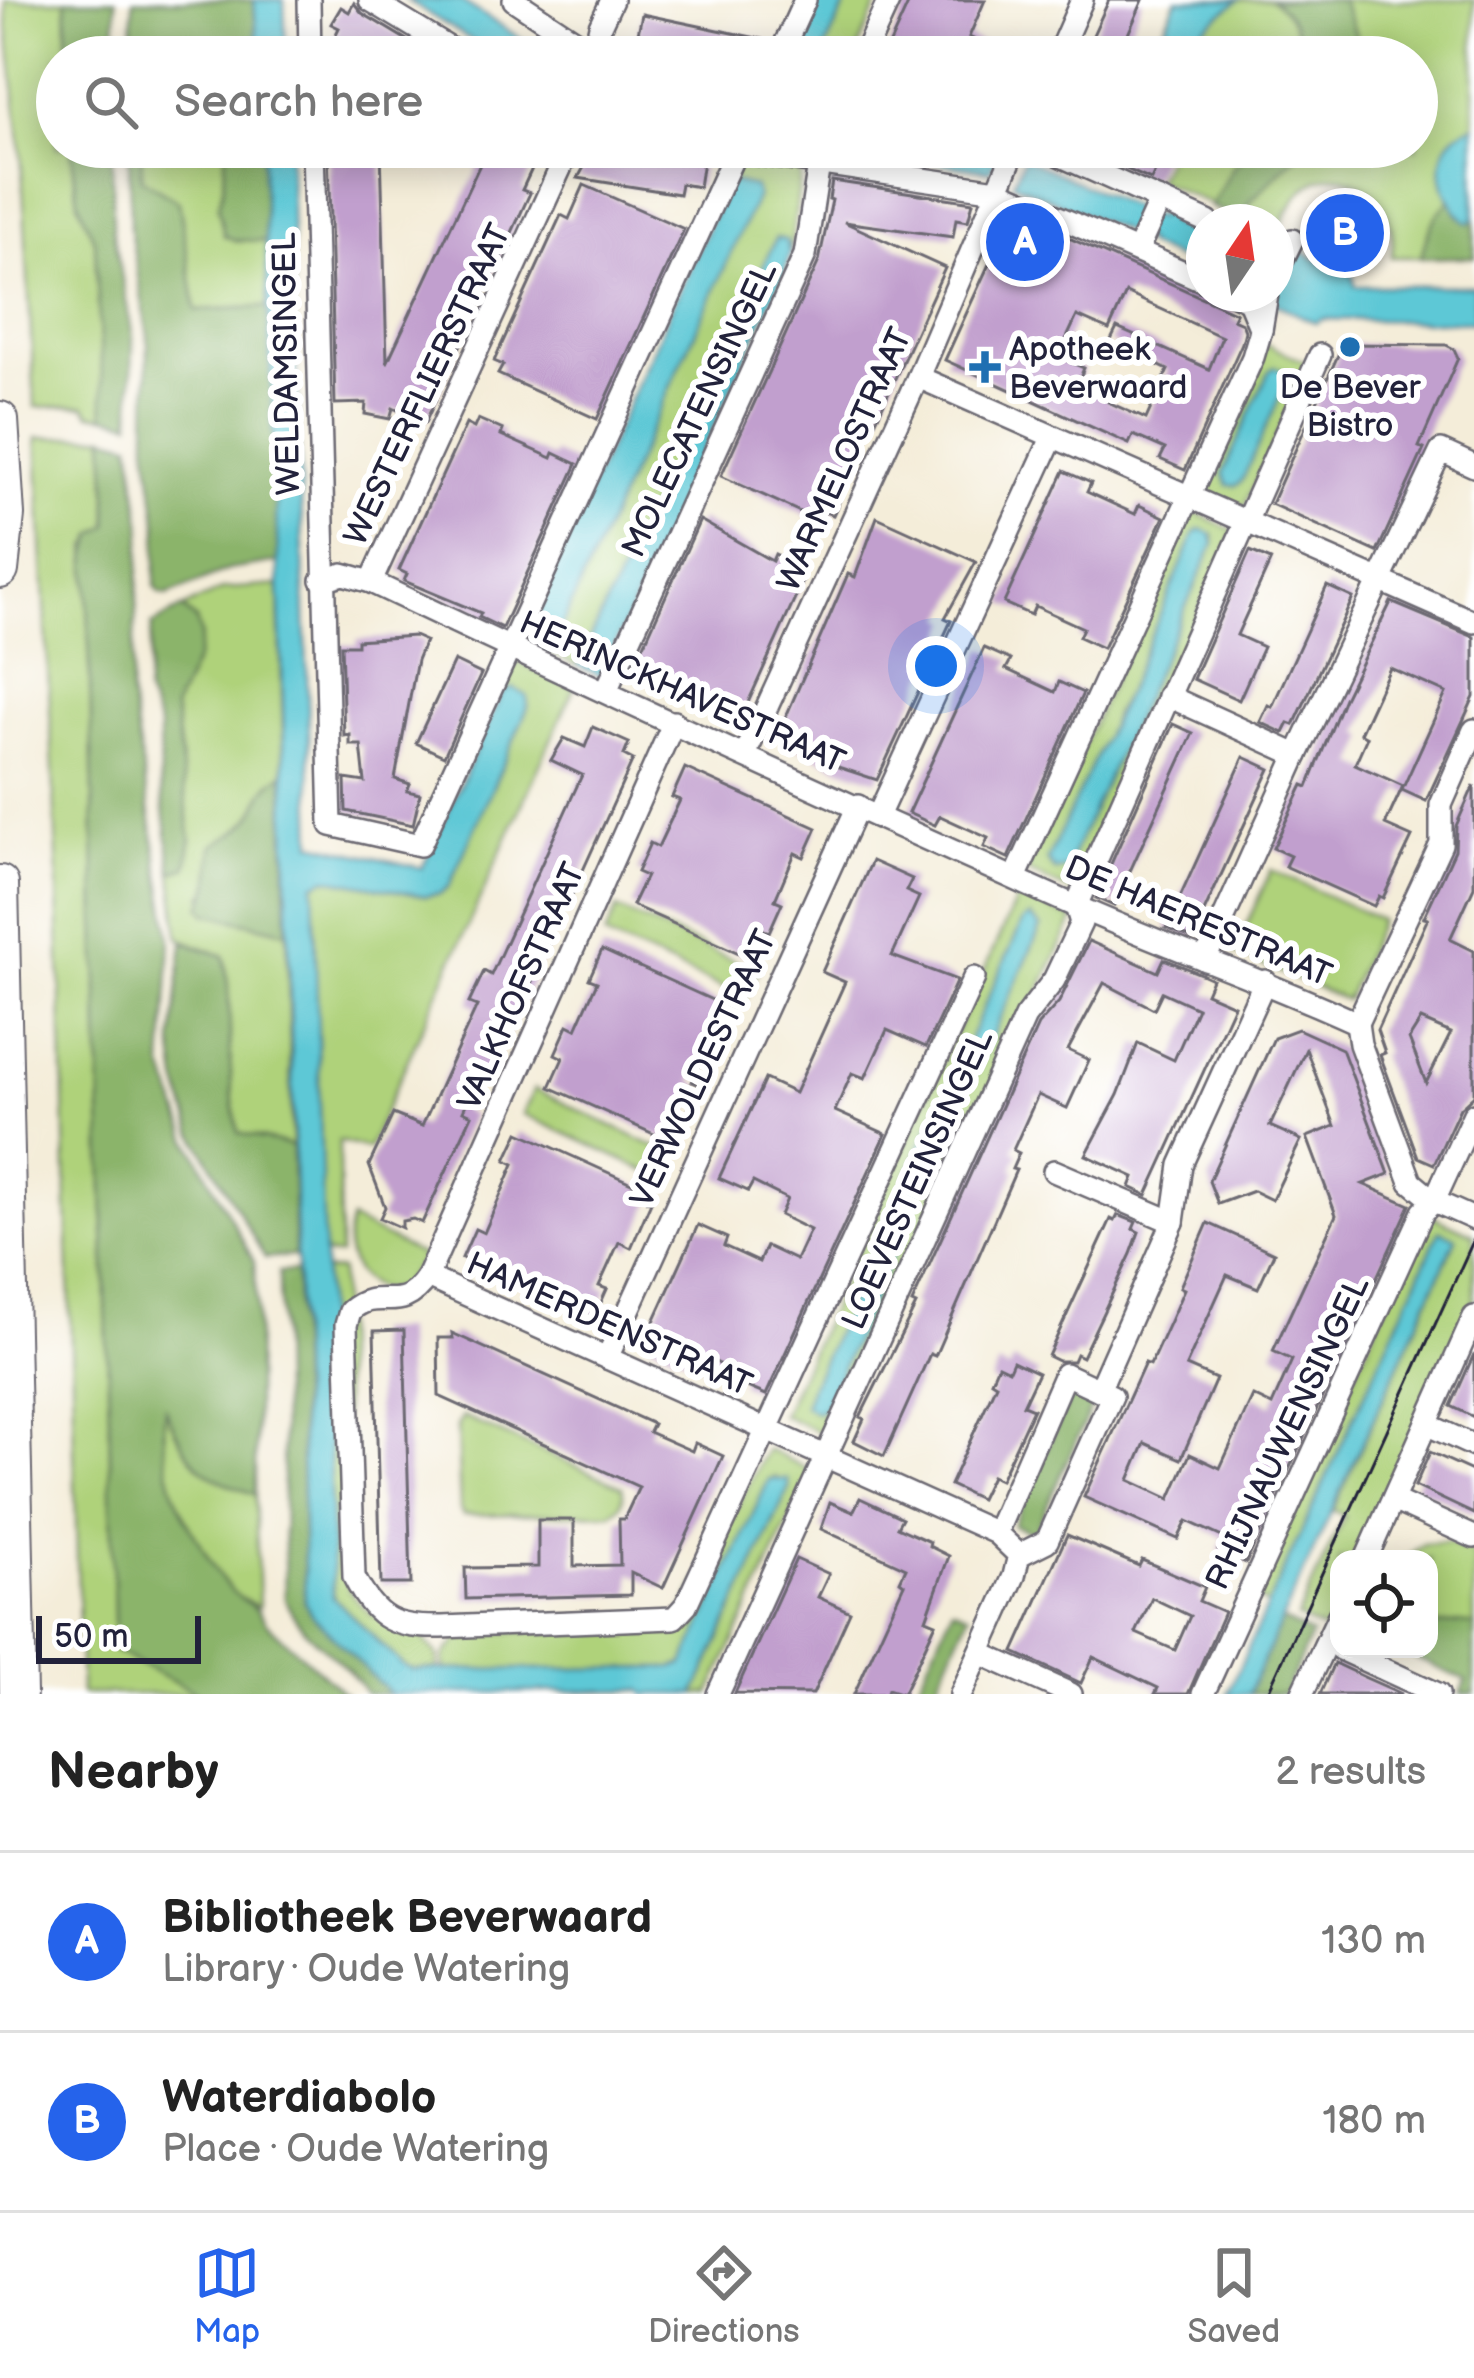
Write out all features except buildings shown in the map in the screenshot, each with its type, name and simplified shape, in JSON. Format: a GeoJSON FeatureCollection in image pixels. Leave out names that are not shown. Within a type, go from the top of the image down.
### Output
{"type":"FeatureCollection","features":[{"type":"Feature","properties":{"kind":"highway"},"geometry":{"type":"LineString","coordinates":[[0,420],[6,515],[0,570]]}},
{"type":"Feature","properties":{"kind":"highway"},"geometry":{"type":"LineString","coordinates":[[0,884],[18,1694]]}},
{"type":"Feature","properties":{"kind":"street"},"geometry":{"type":"LineString","coordinates":[[309,0],[310,36]]}},
{"type":"Feature","properties":{"kind":"street"},"geometry":{"type":"LineString","coordinates":[[370,0],[429,36]]}},
{"type":"Feature","properties":{"kind":"street"},"geometry":{"type":"LineString","coordinates":[[514,0],[570,36]]}},
{"type":"Feature","properties":{"kind":"street"},"geometry":{"type":"LineString","coordinates":[[600,36],[612,0]]}},
{"type":"Feature","properties":{"kind":"street"},"geometry":{"type":"LineString","coordinates":[[789,36],[805,0]]}},
{"type":"Feature","properties":{"kind":"street"},"geometry":{"type":"LineString","coordinates":[[873,36],[890,0]]}},
{"type":"Feature","properties":{"kind":"street"},"geometry":{"type":"LineString","coordinates":[[1066,36],[1082,0]]}},
{"type":"Feature","properties":{"kind":"street","name":"WELDAMSINGEL"},"geometry":{"type":"LineString","coordinates":[[314,168],[332,825],[420,845],[508,647]]}},
{"type":"Feature","properties":{"kind":"street","name":"WESTERFLIERSTRAAT"},"geometry":{"type":"LineString","coordinates":[[371,582],[560,168]]}},
{"type":"Feature","properties":{"kind":"street"},"geometry":{"type":"LineString","coordinates":[[508,647],[728,168]]}},
{"type":"Feature","properties":{"kind":"street","name":"MOLECATENSINGEL"},"geometry":{"type":"LineString","coordinates":[[605,691],[806,255],[821,168]]}},
{"type":"Feature","properties":{"kind":"street"},"geometry":{"type":"LineString","coordinates":[[891,168],[997,190],[1139,246],[1186,271]]}},
{"type":"Feature","properties":{"kind":"street","name":"WARMELOSTRAAT"},"geometry":{"type":"LineString","coordinates":[[745,755],[918,377],[1007,168]]}},
{"type":"Feature","properties":{"kind":"street"},"geometry":{"type":"LineString","coordinates":[[1082,168],[1157,207],[1186,216]]}},
{"type":"Feature","properties":{"kind":"street"},"geometry":{"type":"LineString","coordinates":[[1139,246],[1157,207]]}},
{"type":"Feature","properties":{"kind":"street"},"geometry":{"type":"LineString","coordinates":[[1254,312],[1261,330]]}},
{"type":"Feature","properties":{"kind":"street"},"geometry":{"type":"LineString","coordinates":[[1016,878],[1102,675],[1253,357],[1264,312]]}},
{"type":"Feature","properties":{"kind":"street","name":"LOEVESTEINSINGEL"},"geometry":{"type":"LineString","coordinates":[[718,1694],[1025,1017],[1054,980],[1081,923],[1076,906],[1178,701],[1246,522],[1320,355]]}},
{"type":"Feature","properties":{"kind":"street"},"geometry":{"type":"LineString","coordinates":[[918,377],[1474,622]]}},
{"type":"Feature","properties":{"kind":"street","name":"VERWOLDESTRAAT"},"geometry":{"type":"LineString","coordinates":[[607,1358],[1052,438]]}},
{"type":"Feature","properties":{"kind":"street"},"geometry":{"type":"LineString","coordinates":[[1205,961],[1441,451],[1474,466]]}},
{"type":"Feature","properties":{"kind":"street","name":"HERINCKHAVESTRAAT"},"geometry":{"type":"LineString","coordinates":[[322,580],[343,574],[371,582],[1016,878]]}},
{"type":"Feature","properties":{"kind":"street"},"geometry":{"type":"LineString","coordinates":[[1178,701],[1297,755]]}},
{"type":"Feature","properties":{"kind":"street","name":"VALKHOFSTRAAT"},"geometry":{"type":"LineString","coordinates":[[427,1276],[674,722]]}},
{"type":"Feature","properties":{"kind":"street"},"geometry":{"type":"LineString","coordinates":[[1474,730],[1441,805],[1442,844],[1358,1023],[1360,1044],[1411,1182],[1434,1202],[1474,1219]]}},
{"type":"Feature","properties":{"kind":"street","name":"DE HAERESTRAAT"},"geometry":{"type":"LineString","coordinates":[[1016,878],[1358,1023]]}},
{"type":"Feature","properties":{"kind":"street","name":"LOEVESTEINSINGEL"},"geometry":{"type":"LineString","coordinates":[[427,1276],[414,1296],[359,1303],[350,1311],[346,1325],[354,1577],[363,1595],[391,1622],[408,1628],[674,1618],[686,1605],[974,978]]}},
{"type":"Feature","properties":{"kind":"street"},"geometry":{"type":"LineString","coordinates":[[1099,1390],[1173,1222],[1181,1165],[1264,981]]}},
{"type":"Feature","properties":{"kind":"street","name":"RHIJNAUWENSINGEL"},"geometry":{"type":"LineString","coordinates":[[1203,1694],[1423,1212],[1434,1202],[1474,1114]]}},
{"type":"Feature","properties":{"kind":"street"},"geometry":{"type":"LineString","coordinates":[[1054,1171],[1173,1222]]}},
{"type":"Feature","properties":{"kind":"street","name":"HAMERDENSTRAAT"},"geometry":{"type":"LineString","coordinates":[[427,1276],[996,1533]]}},
{"type":"Feature","properties":{"kind":"street"},"geometry":{"type":"LineString","coordinates":[[1370,1550],[1474,1317]]}},
{"type":"Feature","properties":{"kind":"street"},"geometry":{"type":"LineString","coordinates":[[1065,1374],[1112,1396],[1047,1541],[1019,1556],[996,1533],[1065,1374]]}},
{"type":"Feature","properties":{"kind":"street"},"geometry":{"type":"LineString","coordinates":[[1428,1425],[1474,1446]]}},
{"type":"Feature","properties":{"kind":"street"},"geometry":{"type":"LineString","coordinates":[[1394,1500],[1474,1537]]}},
{"type":"Feature","properties":{"kind":"street"},"geometry":{"type":"LineString","coordinates":[[961,1694],[1015,1576],[1019,1556]]}},
{"type":"Feature","properties":{"kind":"street"},"geometry":{"type":"LineString","coordinates":[[1302,1694],[1330,1634]]}},
{"type":"Feature","properties":{"kind":"street"},"geometry":{"type":"LineString","coordinates":[[980,1653],[1071,1694]]}},
{"type":"Feature","properties":{"kind":"street"},"geometry":{"type":"LineString","coordinates":[[1358,1658],[1438,1694]]}},
{"type":"Feature","properties":{"kind":"green space"},"geometry":{"type":"Polygon","coordinates":[[[5,0],[66,0],[67,36],[36,36],[36,168],[74,168],[78,201],[95,243],[104,416],[90,414],[85,406],[35,407],[21,152],[5,0]]]}},
{"type":"Feature","properties":{"kind":"green space"},"geometry":{"type":"Polygon","coordinates":[[[66,0],[116,0],[115,36],[67,36],[66,0]]]}},
{"type":"Feature","properties":{"kind":"green space"},"geometry":{"type":"Polygon","coordinates":[[[133,0],[254,0],[257,36],[132,36],[133,0]]]}},
{"type":"Feature","properties":{"kind":"green space"},"geometry":{"type":"Polygon","coordinates":[[[848,0],[880,0],[864,36],[831,36],[848,0]]]}},
{"type":"Feature","properties":{"kind":"green space"},"geometry":{"type":"Polygon","coordinates":[[[1176,0],[1474,0],[1474,257],[1391,257],[1392,239],[1380,204],[1368,190],[1337,176],[1320,179],[1292,204],[1210,204],[1156,180],[1161,168],[1438,168],[1438,36],[1160,36],[1176,0]]]}},
{"type":"Feature","properties":{"kind":"green space"},"geometry":{"type":"Polygon","coordinates":[[[1270,0],[1341,0],[1356,36],[1298,36],[1284,11],[1270,0]]]}},
{"type":"Feature","properties":{"kind":"green space"},"geometry":{"type":"Polygon","coordinates":[[[74,168],[112,168],[113,230],[133,337],[131,422],[104,416],[95,243],[78,201],[74,168]]]}},
{"type":"Feature","properties":{"kind":"green space"},"geometry":{"type":"Polygon","coordinates":[[[129,168],[142,168],[142,179],[179,202],[196,310],[268,307],[279,562],[228,570],[167,595],[155,586],[158,528],[147,444],[148,336],[130,229],[129,168]]]}},
{"type":"Feature","properties":{"kind":"green space"},"geometry":{"type":"Polygon","coordinates":[[[142,168],[225,168],[218,206],[235,240],[266,241],[268,307],[196,310],[179,203],[142,179],[142,168]]]}},
{"type":"Feature","properties":{"kind":"green space"},"geometry":{"type":"Polygon","coordinates":[[[225,168],[263,168],[266,241],[224,236],[218,206],[225,168]]]}},
{"type":"Feature","properties":{"kind":"green space"},"geometry":{"type":"Polygon","coordinates":[[[735,168],[802,168],[790,254],[786,241],[776,238],[578,666],[549,653],[757,196],[729,181],[735,168]]]}},
{"type":"Feature","properties":{"kind":"green space"},"geometry":{"type":"Polygon","coordinates":[[[1233,168],[1284,168],[1250,204],[1213,204],[1233,168]]]}},
{"type":"Feature","properties":{"kind":"green space"},"geometry":{"type":"Polygon","coordinates":[[[1451,199],[1457,214],[1468,222],[1474,219],[1474,257],[1421,258],[1431,226],[1451,199]]]}},
{"type":"Feature","properties":{"kind":"green space"},"geometry":{"type":"Polygon","coordinates":[[[1266,344],[1309,364],[1243,509],[1200,490],[1266,344]]]}},
{"type":"Feature","properties":{"kind":"green space"},"geometry":{"type":"Polygon","coordinates":[[[105,436],[109,526],[88,546],[87,560],[115,1651],[199,1694],[81,1694],[57,857],[37,438],[105,436]]]}},
{"type":"Feature","properties":{"kind":"green space"},"geometry":{"type":"Polygon","coordinates":[[[105,436],[131,443],[142,528],[130,694],[171,940],[163,1065],[188,1138],[254,1262],[257,1311],[255,1494],[220,1480],[197,1464],[165,1409],[167,1467],[185,1517],[225,1583],[345,1694],[199,1694],[115,1651],[87,560],[94,535],[109,525],[105,436]]]}},
{"type":"Feature","properties":{"kind":"green space"},"geometry":{"type":"Polygon","coordinates":[[[1190,510],[1235,531],[1071,892],[1026,871],[1190,510]],[[1214,539],[1114,714],[1066,869],[1214,539]]]}},
{"type":"Feature","properties":{"kind":"green space"},"geometry":{"type":"Polygon","coordinates":[[[279,585],[284,773],[268,786],[244,825],[213,845],[210,886],[203,896],[206,913],[287,932],[292,1146],[239,1133],[224,956],[179,938],[172,872],[187,867],[191,842],[174,708],[197,657],[196,620],[182,608],[224,589],[279,585]]]}},
{"type":"Feature","properties":{"kind":"green space"},"geometry":{"type":"Polygon","coordinates":[[[182,608],[196,620],[201,635],[197,657],[174,708],[191,842],[187,867],[172,872],[160,780],[159,726],[146,694],[152,625],[182,608]]]}},
{"type":"Feature","properties":{"kind":"green space"},"geometry":{"type":"Polygon","coordinates":[[[516,661],[574,688],[368,1149],[339,1141],[340,1255],[322,1255],[314,884],[326,878],[426,896],[449,886],[528,707],[513,688],[502,693],[516,661]]]}},
{"type":"Feature","properties":{"kind":"green space"},"geometry":{"type":"Polygon","coordinates":[[[284,773],[287,932],[206,913],[201,907],[210,886],[213,845],[244,825],[268,786],[284,773]]]}},
{"type":"Feature","properties":{"kind":"green space"},"geometry":{"type":"Polygon","coordinates":[[[1271,870],[1380,920],[1346,1000],[1234,953],[1271,870]]]}},
{"type":"Feature","properties":{"kind":"green space"},"geometry":{"type":"Polygon","coordinates":[[[1018,896],[1074,919],[827,1436],[782,1415],[1018,896]],[[1031,917],[1023,921],[810,1389],[805,1406],[816,1412],[824,1408],[1041,927],[1031,917]]]}},
{"type":"Feature","properties":{"kind":"green space"},"geometry":{"type":"Polygon","coordinates":[[[617,909],[758,971],[746,998],[605,936],[617,909]]]}},
{"type":"Feature","properties":{"kind":"green space"},"geometry":{"type":"Polygon","coordinates":[[[183,942],[224,956],[239,1133],[292,1146],[295,1256],[265,1258],[193,1132],[173,1042],[183,942]]]}},
{"type":"Feature","properties":{"kind":"green space"},"geometry":{"type":"Polygon","coordinates":[[[534,1089],[675,1156],[664,1179],[523,1114],[534,1089]]]}},
{"type":"Feature","properties":{"kind":"green space"},"geometry":{"type":"Polygon","coordinates":[[[1428,1214],[1474,1234],[1474,1300],[1361,1550],[1330,1550],[1330,1620],[1325,1631],[1297,1618],[1344,1516],[1333,1510],[1456,1239],[1440,1230],[1268,1605],[1253,1597],[1428,1214]]]}},
{"type":"Feature","properties":{"kind":"green space"},"geometry":{"type":"Polygon","coordinates":[[[351,1220],[423,1256],[401,1287],[375,1288],[356,1272],[347,1246],[351,1220]]]}},
{"type":"Feature","properties":{"kind":"green space"},"geometry":{"type":"Polygon","coordinates":[[[340,1270],[347,1585],[380,1619],[425,1634],[425,1642],[438,1655],[438,1670],[403,1666],[333,1597],[322,1271],[340,1270]]]}},
{"type":"Feature","properties":{"kind":"green space"},"geometry":{"type":"Polygon","coordinates":[[[296,1271],[305,1603],[390,1694],[366,1694],[301,1625],[285,1599],[279,1272],[296,1271]]]}},
{"type":"Feature","properties":{"kind":"green space"},"geometry":{"type":"Polygon","coordinates":[[[1073,1389],[1095,1399],[1034,1534],[1013,1525],[1073,1389]]]}},
{"type":"Feature","properties":{"kind":"green space"},"geometry":{"type":"Polygon","coordinates":[[[164,1405],[196,1463],[220,1480],[255,1494],[259,1607],[234,1594],[178,1508],[165,1472],[164,1405]]]}},
{"type":"Feature","properties":{"kind":"green space"},"geometry":{"type":"Polygon","coordinates":[[[463,1417],[622,1486],[620,1505],[611,1513],[463,1515],[457,1426],[463,1417]]]}},
{"type":"Feature","properties":{"kind":"green space"},"geometry":{"type":"Polygon","coordinates":[[[767,1449],[812,1471],[710,1694],[695,1694],[789,1488],[775,1477],[769,1480],[684,1664],[673,1668],[444,1670],[444,1655],[458,1633],[674,1628],[767,1449]]]}},
{"type":"Feature","properties":{"kind":"green space"},"geometry":{"type":"Polygon","coordinates":[[[1448,1542],[1474,1554],[1474,1625],[1438,1626],[1438,1550],[1416,1550],[1423,1544],[1448,1542]]]}},
{"type":"Feature","properties":{"kind":"green space"},"geometry":{"type":"Polygon","coordinates":[[[953,1607],[969,1614],[933,1694],[914,1694],[953,1607]]]}},
{"type":"Feature","properties":{"kind":"green space"},"geometry":{"type":"Polygon","coordinates":[[[1282,1620],[1311,1635],[1284,1694],[1248,1694],[1282,1620]]]}},
{"type":"Feature","properties":{"kind":"green space"},"geometry":{"type":"Polygon","coordinates":[[[1438,1625],[1474,1625],[1474,1694],[1460,1694],[1466,1681],[1415,1658],[1438,1658],[1438,1625]]]}},
{"type":"Feature","properties":{"kind":"water"},"geometry":{"type":"Polygon","coordinates":[[[254,0],[284,0],[285,36],[257,36],[254,0]]]}},
{"type":"Feature","properties":{"kind":"water"},"geometry":{"type":"Polygon","coordinates":[[[406,0],[460,0],[517,36],[465,36],[406,0]]]}},
{"type":"Feature","properties":{"kind":"water"},"geometry":{"type":"Polygon","coordinates":[[[816,0],[848,0],[831,36],[800,36],[816,0]]]}},
{"type":"Feature","properties":{"kind":"water"},"geometry":{"type":"Polygon","coordinates":[[[1177,0],[1239,0],[1198,36],[1162,36],[1177,0]]]}},
{"type":"Feature","properties":{"kind":"water"},"geometry":{"type":"Polygon","coordinates":[[[1474,126],[1474,219],[1468,223],[1449,198],[1441,169],[1449,143],[1474,126]]]}},
{"type":"Feature","properties":{"kind":"water"},"geometry":{"type":"Polygon","coordinates":[[[263,168],[290,168],[313,843],[422,868],[502,693],[513,688],[527,696],[528,707],[449,886],[441,893],[426,896],[327,878],[314,884],[333,1597],[403,1666],[413,1670],[673,1668],[684,1664],[769,1479],[788,1480],[789,1487],[695,1694],[646,1694],[641,1690],[390,1694],[305,1603],[282,663],[263,168]]]}},
{"type":"Feature","properties":{"kind":"water"},"geometry":{"type":"Polygon","coordinates":[[[1020,168],[1046,168],[1157,218],[1160,211],[1172,216],[1170,223],[1186,231],[1186,263],[1013,183],[1020,168]]]}},
{"type":"Feature","properties":{"kind":"water"},"geometry":{"type":"Polygon","coordinates":[[[729,181],[755,187],[757,196],[549,653],[521,640],[729,181]]]}},
{"type":"Feature","properties":{"kind":"water"},"geometry":{"type":"Polygon","coordinates":[[[776,238],[786,240],[790,254],[786,268],[601,676],[578,666],[776,238]]]}},
{"type":"Feature","properties":{"kind":"water"},"geometry":{"type":"Polygon","coordinates":[[[1298,250],[1353,274],[1355,286],[1474,286],[1474,322],[1322,319],[1316,323],[1293,312],[1294,254],[1298,250]]]}},
{"type":"Feature","properties":{"kind":"water"},"geometry":{"type":"Polygon","coordinates":[[[1275,367],[1287,373],[1287,380],[1242,481],[1228,485],[1223,473],[1269,371],[1275,367]]]}},
{"type":"Feature","properties":{"kind":"water"},"geometry":{"type":"Polygon","coordinates":[[[1201,529],[1212,534],[1214,544],[1066,869],[1055,871],[1047,860],[1195,533],[1201,529]]]}},
{"type":"Feature","properties":{"kind":"water"},"geometry":{"type":"Polygon","coordinates":[[[1030,917],[1041,927],[824,1408],[816,1412],[804,1406],[810,1389],[1023,921],[1030,917]]]}},
{"type":"Feature","properties":{"kind":"water"},"geometry":{"type":"Polygon","coordinates":[[[1440,1230],[1456,1238],[1248,1694],[1227,1694],[1440,1230]]]}},
{"type":"Feature","properties":{"kind":"tram line"},"geometry":{"type":"LineString","coordinates":[[1267,1694],[1474,1239]]}},
{"type":"Feature","properties":{"kind":"place","name":"Waterdiabolo"},"geometry":{"type":"Point","coordinates":[1345,233]}},
{"type":"Feature","properties":{"kind":"place","name":"Bibliotheek Beverwaard"},"geometry":{"type":"Point","coordinates":[1025,242]}},
{"type":"Feature","properties":{"kind":"place","name":"De Bever Bistro"},"geometry":{"type":"Point","coordinates":[1350,347]}},
{"type":"Feature","properties":{"kind":"place","name":"Apotheek Beverwaard"},"geometry":{"type":"Point","coordinates":[985,367]}}]}
